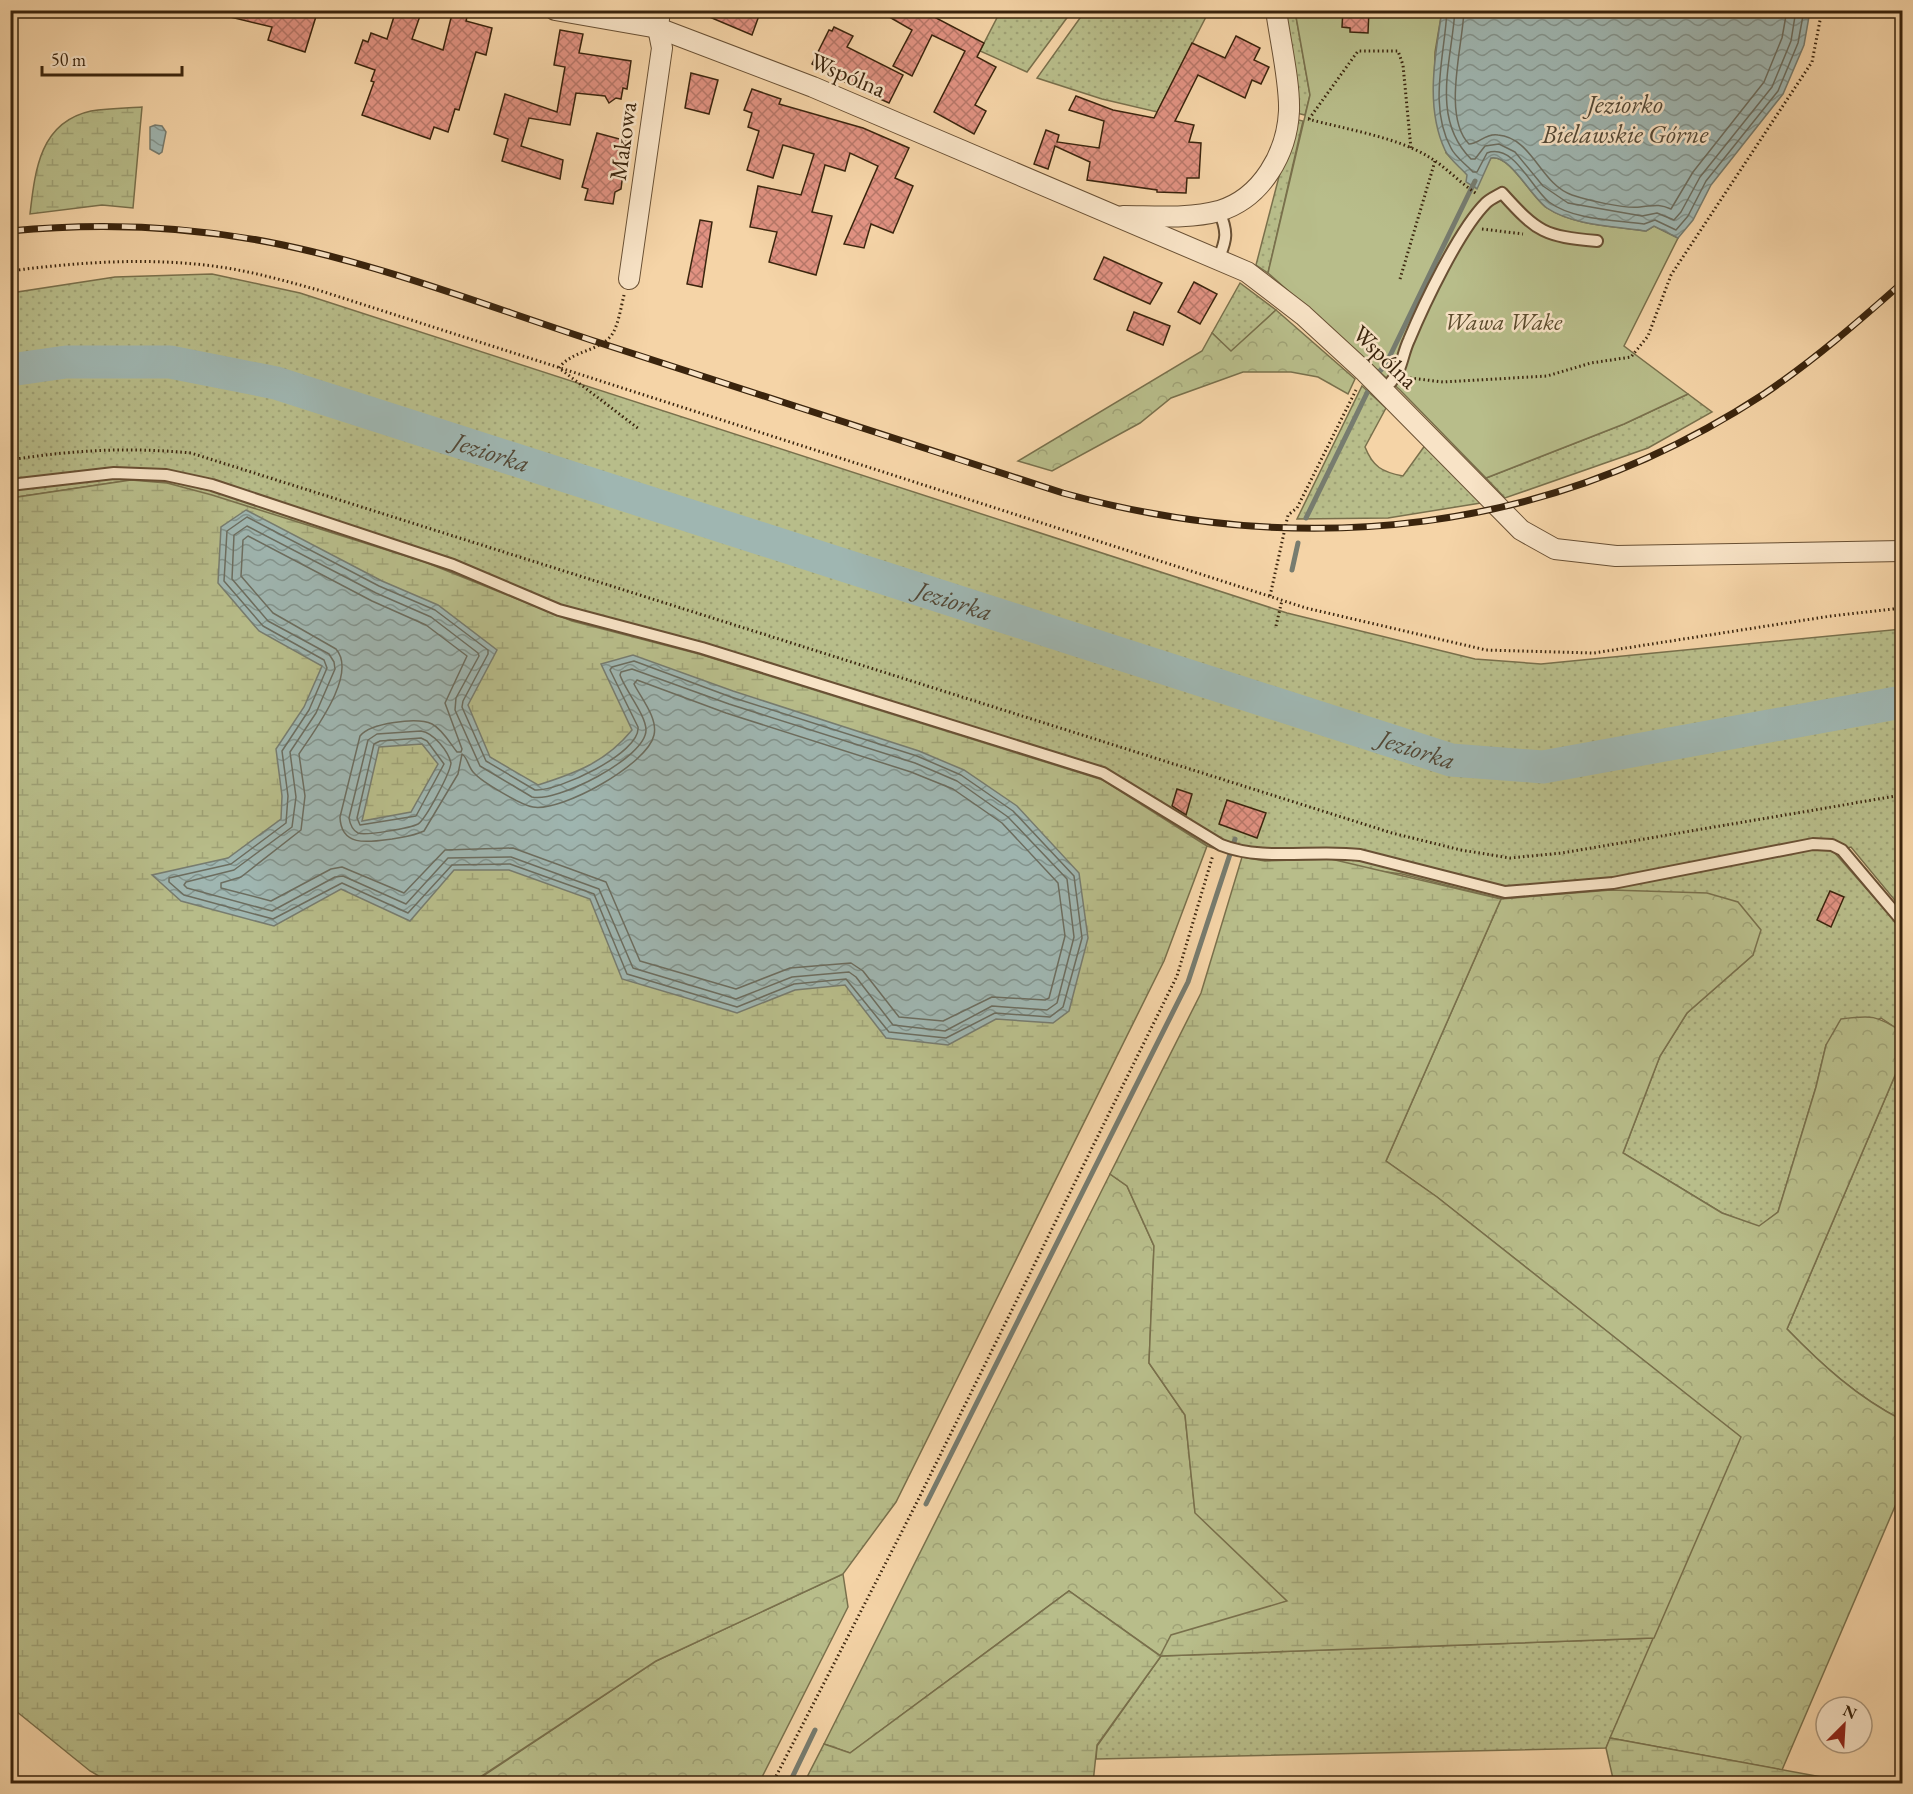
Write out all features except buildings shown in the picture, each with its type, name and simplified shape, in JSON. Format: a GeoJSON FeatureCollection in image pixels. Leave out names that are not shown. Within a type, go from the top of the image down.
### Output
{"type":"FeatureCollection","features":[{"type":"Feature","properties":{"kind":"street","name":"Wspólna"},"geometry":{"type":"LineString","coordinates":[[555,10],[659,20],[1247,272],[1304,315],[1533,538],[1567,552],[1602,555],[1902,551]]}},
{"type":"Feature","properties":{"kind":"street","name":"Wspólna"},"geometry":{"type":"LineString","coordinates":[[1113,216],[1190,215],[1219,211],[1248,195],[1263,182],[1275,164],[1289,106],[1276,10]]}},
{"type":"Feature","properties":{"kind":"street","name":"Makowa"},"geometry":{"type":"LineString","coordinates":[[629,279],[662,48],[659,20]]}},
{"type":"Feature","properties":{"kind":"lane"},"geometry":{"type":"LineString","coordinates":[[1394,379],[1407,343],[1429,298],[1462,238],[1486,202],[1502,193],[1539,229],[1556,237],[1597,241]]}},
{"type":"Feature","properties":{"kind":"lane"},"geometry":{"type":"LineString","coordinates":[[1218,260],[1226,241],[1225,225],[1219,211]]}},
{"type":"Feature","properties":{"kind":"lane"},"geometry":{"type":"LineString","coordinates":[[10,484],[114,473],[166,475],[212,485],[453,565],[559,610],[702,648],[1103,773],[1217,843],[1240,853],[1336,852],[1360,855],[1505,892],[1613,883],[1813,844],[1832,845],[1842,850],[1902,921]]}},
{"type":"Feature","properties":{"kind":"path"},"geometry":{"type":"LineString","coordinates":[[1394,379],[1443,382],[1547,376],[1592,363],[1631,357],[1648,336],[1671,274],[1812,62],[1822,10]]}},
{"type":"Feature","properties":{"kind":"path"},"geometry":{"type":"LineString","coordinates":[[1411,149],[1403,64],[1398,51],[1358,51],[1306,119],[1411,149],[1434,161],[1476,194]]}},
{"type":"Feature","properties":{"kind":"path"},"geometry":{"type":"LineString","coordinates":[[1400,279],[1434,161]]}},
{"type":"Feature","properties":{"kind":"path"},"geometry":{"type":"LineString","coordinates":[[10,271],[129,261],[218,267],[259,274],[318,290],[1282,600],[1395,630],[1486,650],[1594,653],[1831,616],[1902,608]]}},
{"type":"Feature","properties":{"kind":"path"},"geometry":{"type":"LineString","coordinates":[[560,368],[563,362],[594,349],[612,335],[629,279]]}},
{"type":"Feature","properties":{"kind":"path"},"geometry":{"type":"LineString","coordinates":[[560,368],[639,429]]}},
{"type":"Feature","properties":{"kind":"path"},"geometry":{"type":"LineString","coordinates":[[1270,596],[1288,515],[1297,508],[1365,372]]}},
{"type":"Feature","properties":{"kind":"path"},"geometry":{"type":"LineString","coordinates":[[10,460],[85,450],[120,448],[191,453],[1392,833],[1461,850],[1510,858],[1562,853],[1902,795]]}},
{"type":"Feature","properties":{"kind":"path"},"geometry":{"type":"LineString","coordinates":[[1276,626],[1282,600]]}},
{"type":"Feature","properties":{"kind":"path"},"geometry":{"type":"LineString","coordinates":[[772,1784],[910,1516],[1177,976],[1217,843]]}},
{"type":"Feature","properties":{"kind":"green space"},"geometry":{"type":"Polygon","coordinates":[[[1001,10],[1072,11],[1027,72],[980,51],[1001,10]]]}},
{"type":"Feature","properties":{"kind":"green space"},"geometry":{"type":"Polygon","coordinates":[[[1085,11],[1209,11],[1157,112],[1102,99],[1037,78],[1085,11]]]}},
{"type":"Feature","properties":{"kind":"green space"},"geometry":{"type":"Polygon","coordinates":[[[1279,11],[1295,11],[1310,95],[1305,115],[1296,113],[1279,11]]]}},
{"type":"Feature","properties":{"kind":"green space","name":"Wawa Wake"},"geometry":{"type":"Polygon","coordinates":[[[1295,11],[1442,11],[1435,52],[1434,87],[1446,153],[1468,175],[1486,166],[1491,158],[1498,159],[1513,169],[1541,203],[1558,214],[1582,222],[1646,231],[1654,226],[1678,238],[1624,346],[1688,394],[1624,424],[1486,478],[1400,390],[1268,273],[1310,95],[1295,11]]]}},
{"type":"Feature","properties":{"kind":"green space"},"geometry":{"type":"Polygon","coordinates":[[[142,107],[133,208],[102,205],[30,214],[34,181],[43,150],[61,126],[74,117],[91,111],[142,107]]]}},
{"type":"Feature","properties":{"kind":"green space"},"geometry":{"type":"Polygon","coordinates":[[[1294,119],[1303,121],[1268,273],[1256,265],[1294,119]]]}},
{"type":"Feature","properties":{"kind":"green space"},"geometry":{"type":"Polygon","coordinates":[[[212,274],[300,293],[1287,613],[1475,659],[1541,664],[1902,629],[1902,909],[1851,847],[1833,851],[1902,929],[1902,1032],[1881,1018],[1826,1045],[1816,1087],[1778,1212],[1759,1227],[1722,1213],[1623,1153],[1660,1056],[1687,1013],[1753,955],[1611,890],[1501,899],[1402,874],[1293,860],[1265,861],[1242,857],[1207,846],[1103,780],[699,654],[572,621],[425,562],[167,483],[131,480],[11,498],[11,293],[115,277],[212,274]]]}},
{"type":"Feature","properties":{"kind":"green space"},"geometry":{"type":"Polygon","coordinates":[[[1240,283],[1276,310],[1231,352],[1212,333],[1240,283]]]}},
{"type":"Feature","properties":{"kind":"green space"},"geometry":{"type":"Polygon","coordinates":[[[1276,310],[1355,379],[1348,394],[1318,377],[1291,372],[1243,372],[1171,398],[1140,423],[1052,471],[1018,461],[1202,351],[1212,333],[1231,351],[1276,310]]]}},
{"type":"Feature","properties":{"kind":"green space"},"geometry":{"type":"Polygon","coordinates":[[[1362,386],[1386,408],[1365,447],[1379,468],[1403,476],[1426,444],[1487,502],[1388,518],[1297,519],[1362,386]]]}},
{"type":"Feature","properties":{"kind":"green space"},"geometry":{"type":"Polygon","coordinates":[[[1688,394],[1712,412],[1648,448],[1505,498],[1486,478],[1624,424],[1688,394]]]}},
{"type":"Feature","properties":{"kind":"green space"},"geometry":{"type":"Polygon","coordinates":[[[131,480],[167,483],[212,495],[425,562],[572,621],[699,654],[1103,780],[1207,846],[1164,961],[896,1502],[843,1574],[656,1661],[471,1783],[111,1783],[90,1771],[11,1707],[11,498],[131,480]]]}},
{"type":"Feature","properties":{"kind":"green space"},"geometry":{"type":"Polygon","coordinates":[[[1242,857],[1265,861],[1331,859],[1501,899],[1386,1161],[1437,1197],[1741,1437],[1654,1638],[1161,1656],[1097,1745],[1093,1783],[804,1783],[824,1744],[850,1753],[1069,1591],[1160,1656],[1171,1635],[1287,1601],[1195,1513],[1185,1415],[1149,1363],[1154,1246],[1127,1186],[1110,1174],[1201,993],[1242,857]]]}},
{"type":"Feature","properties":{"kind":"green space"},"geometry":{"type":"Polygon","coordinates":[[[1611,890],[1707,893],[1738,902],[1761,930],[1753,955],[1687,1013],[1660,1056],[1623,1153],[1722,1213],[1759,1226],[1778,1212],[1816,1087],[1826,1045],[1841,1019],[1860,1017],[1880,1019],[1902,1032],[1902,1059],[1787,1329],[1841,1379],[1870,1401],[1902,1420],[1902,1490],[1782,1770],[1610,1738],[1740,1437],[1437,1197],[1386,1161],[1501,899],[1611,890]]]}},
{"type":"Feature","properties":{"kind":"green space"},"geometry":{"type":"Polygon","coordinates":[[[1902,1059],[1902,1420],[1870,1401],[1841,1379],[1787,1329],[1902,1059]]]}},
{"type":"Feature","properties":{"kind":"green space"},"geometry":{"type":"Polygon","coordinates":[[[1110,1174],[1127,1186],[1154,1246],[1149,1363],[1185,1415],[1195,1512],[1288,1601],[1234,1618],[1161,1656],[1069,1591],[850,1753],[824,1744],[1110,1174]]]}},
{"type":"Feature","properties":{"kind":"green space"},"geometry":{"type":"Polygon","coordinates":[[[843,1574],[848,1607],[759,1783],[471,1784],[656,1661],[843,1574]]]}},
{"type":"Feature","properties":{"kind":"green space"},"geometry":{"type":"Polygon","coordinates":[[[1654,1638],[1606,1748],[1096,1759],[1097,1746],[1161,1656],[1654,1638]]]}},
{"type":"Feature","properties":{"kind":"green space"},"geometry":{"type":"Polygon","coordinates":[[[1610,1738],[1838,1780],[1895,1782],[1902,1779],[1902,1783],[1614,1783],[1606,1748],[1610,1738]]]}},
{"type":"Feature","properties":{"kind":"water","name":"Jeziorko Bielawskie Górne"},"geometry":{"type":"Polygon","coordinates":[[[1442,10],[1810,11],[1804,45],[1783,94],[1711,185],[1693,220],[1678,238],[1654,226],[1646,231],[1582,222],[1558,214],[1541,203],[1513,169],[1498,159],[1491,158],[1477,189],[1466,182],[1467,175],[1445,150],[1435,116],[1433,81],[1442,10]]]}},
{"type":"Feature","properties":{"kind":"water"},"geometry":{"type":"Polygon","coordinates":[[[162,126],[166,132],[162,152],[159,154],[150,149],[150,127],[162,126]]]}},
{"type":"Feature","properties":{"kind":"water"},"geometry":{"type":"Polygon","coordinates":[[[246,510],[382,581],[438,605],[497,650],[468,705],[490,757],[538,785],[590,765],[612,750],[632,730],[601,664],[633,655],[733,691],[919,751],[964,770],[1017,806],[1079,873],[1088,938],[1069,1011],[1053,1023],[996,1019],[948,1045],[886,1038],[845,985],[795,990],[737,1013],[622,979],[590,899],[509,870],[454,870],[410,921],[341,889],[274,926],[181,901],[152,875],[228,858],[281,819],[282,796],[276,749],[304,707],[322,666],[259,631],[218,583],[221,527],[246,510]],[[422,744],[379,747],[362,821],[411,812],[438,764],[422,744]]]}},
{"type":"Feature","properties":{"kind":"waterway"},"geometry":{"type":"LineString","coordinates":[[1380,371],[1386,364],[1475,181]]}},
{"type":"Feature","properties":{"kind":"waterway","name":"Jeziorka"},"geometry":{"type":"LineString","coordinates":[[10,370],[66,362],[170,362],[276,383],[1451,760],[1543,767],[1902,702]]}},
{"type":"Feature","properties":{"kind":"waterway"},"geometry":{"type":"LineString","coordinates":[[1306,518],[1368,391]]}},
{"type":"Feature","properties":{"kind":"waterway"},"geometry":{"type":"LineString","coordinates":[[1292,570],[1298,543]]}},
{"type":"Feature","properties":{"kind":"waterway"},"geometry":{"type":"LineString","coordinates":[[926,1504],[1188,982],[1235,839]]}},
{"type":"Feature","properties":{"kind":"waterway"},"geometry":{"type":"LineString","coordinates":[[789,1784],[815,1730]]}},
{"type":"Feature","properties":{"kind":"railway"},"geometry":{"type":"LineString","coordinates":[[10,231],[113,226],[181,230],[283,245],[360,264],[437,288],[1063,493],[1154,514],[1245,525],[1335,528],[1424,521],[1512,505],[1598,478],[1682,441],[1764,394],[1818,355],[1902,283]]}}]}
